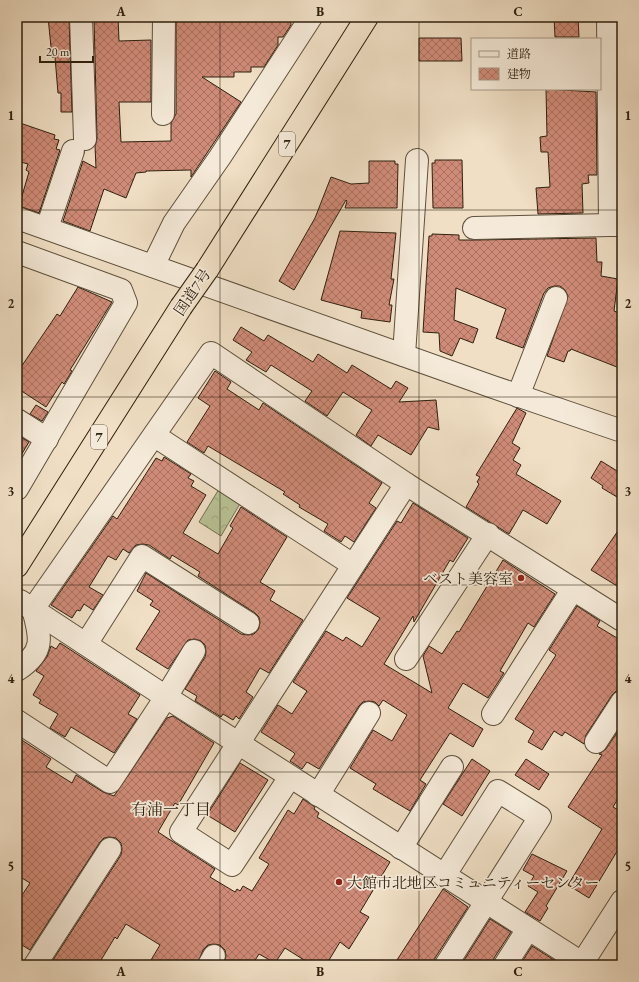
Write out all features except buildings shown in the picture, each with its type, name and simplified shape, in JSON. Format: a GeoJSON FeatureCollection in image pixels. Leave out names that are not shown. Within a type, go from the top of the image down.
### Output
{"type":"FeatureCollection","features":[{"type":"Feature","properties":{"kind":"highway","name":"国道7号"},"geometry":{"type":"LineString","coordinates":[[17,566],[367,17]]}},
{"type":"Feature","properties":{"kind":"street"},"geometry":{"type":"LineString","coordinates":[[47,228],[79,145],[81,17]]}},
{"type":"Feature","properties":{"kind":"street"},"geometry":{"type":"LineString","coordinates":[[163,114],[164,17]]}},
{"type":"Feature","properties":{"kind":"street"},"geometry":{"type":"LineString","coordinates":[[153,266],[174,223],[225,150],[311,17]]}},
{"type":"Feature","properties":{"kind":"street"},"geometry":{"type":"LineString","coordinates":[[474,228],[616,225],[608,17]]}},
{"type":"Feature","properties":{"kind":"street"},"geometry":{"type":"LineString","coordinates":[[404,355],[417,160]]}},
{"type":"Feature","properties":{"kind":"street"},"geometry":{"type":"LineString","coordinates":[[17,218],[518,396],[622,431]]}},
{"type":"Feature","properties":{"kind":"street"},"geometry":{"type":"LineString","coordinates":[[17,252],[121,290],[126,303],[17,489]]}},
{"type":"Feature","properties":{"kind":"street"},"geometry":{"type":"LineString","coordinates":[[518,396],[556,298]]}},
{"type":"Feature","properties":{"kind":"street"},"geometry":{"type":"LineString","coordinates":[[26,605],[155,436],[211,353],[406,484],[488,534],[573,589],[621,616]]}},
{"type":"Feature","properties":{"kind":"street"},"geometry":{"type":"LineString","coordinates":[[17,420],[47,439]]}},
{"type":"Feature","properties":{"kind":"street"},"geometry":{"type":"LineString","coordinates":[[155,436],[353,565]]}},
{"type":"Feature","properties":{"kind":"street"},"geometry":{"type":"LineString","coordinates":[[290,777],[232,865],[181,832],[406,484]]}},
{"type":"Feature","properties":{"kind":"street"},"geometry":{"type":"LineString","coordinates":[[406,659],[488,534]]}},
{"type":"Feature","properties":{"kind":"street"},"geometry":{"type":"LineString","coordinates":[[86,644],[142,556],[248,623]]}},
{"type":"Feature","properties":{"kind":"street"},"geometry":{"type":"LineString","coordinates":[[493,714],[573,589]]}},
{"type":"Feature","properties":{"kind":"street"},"geometry":{"type":"LineString","coordinates":[[26,605],[290,777],[583,964],[622,901]]}},
{"type":"Feature","properties":{"kind":"street"},"geometry":{"type":"LineString","coordinates":[[17,670],[27,664],[37,653],[40,636],[26,605]]}},
{"type":"Feature","properties":{"kind":"street"},"geometry":{"type":"LineString","coordinates":[[17,721],[110,782],[166,697],[194,651]]}},
{"type":"Feature","properties":{"kind":"street"},"geometry":{"type":"LineString","coordinates":[[596,742],[622,702]]}},
{"type":"Feature","properties":{"kind":"street"},"geometry":{"type":"LineString","coordinates":[[318,794],[369,713]]}},
{"type":"Feature","properties":{"kind":"street"},"geometry":{"type":"LineString","coordinates":[[401,848],[452,767]]}},
{"type":"Feature","properties":{"kind":"street"},"geometry":{"type":"LineString","coordinates":[[444,876],[498,790],[540,817],[446,965]]}},
{"type":"Feature","properties":{"kind":"street"},"geometry":{"type":"LineString","coordinates":[[35,965],[110,849]]}},
{"type":"Feature","properties":{"kind":"street"},"geometry":{"type":"LineString","coordinates":[[505,965],[528,929]]}},
{"type":"Feature","properties":{"kind":"green space"},"geometry":{"type":"Polygon","coordinates":[[[219,489],[241,502],[221,536],[199,522],[219,489]]]}},
{"type":"Feature","properties":{"kind":"place","name":"ベスト美容室"},"geometry":{"type":"Point","coordinates":[521,578]}},
{"type":"Feature","properties":{"kind":"place","name":"大館市北地区コミュニティーセンター"},"geometry":{"type":"Point","coordinates":[339,882]}},
{"type":"Feature","properties":{"kind":"district","name":"有浦一丁目"},"geometry":{"type":"Point","coordinates":[171,809]}}]}
